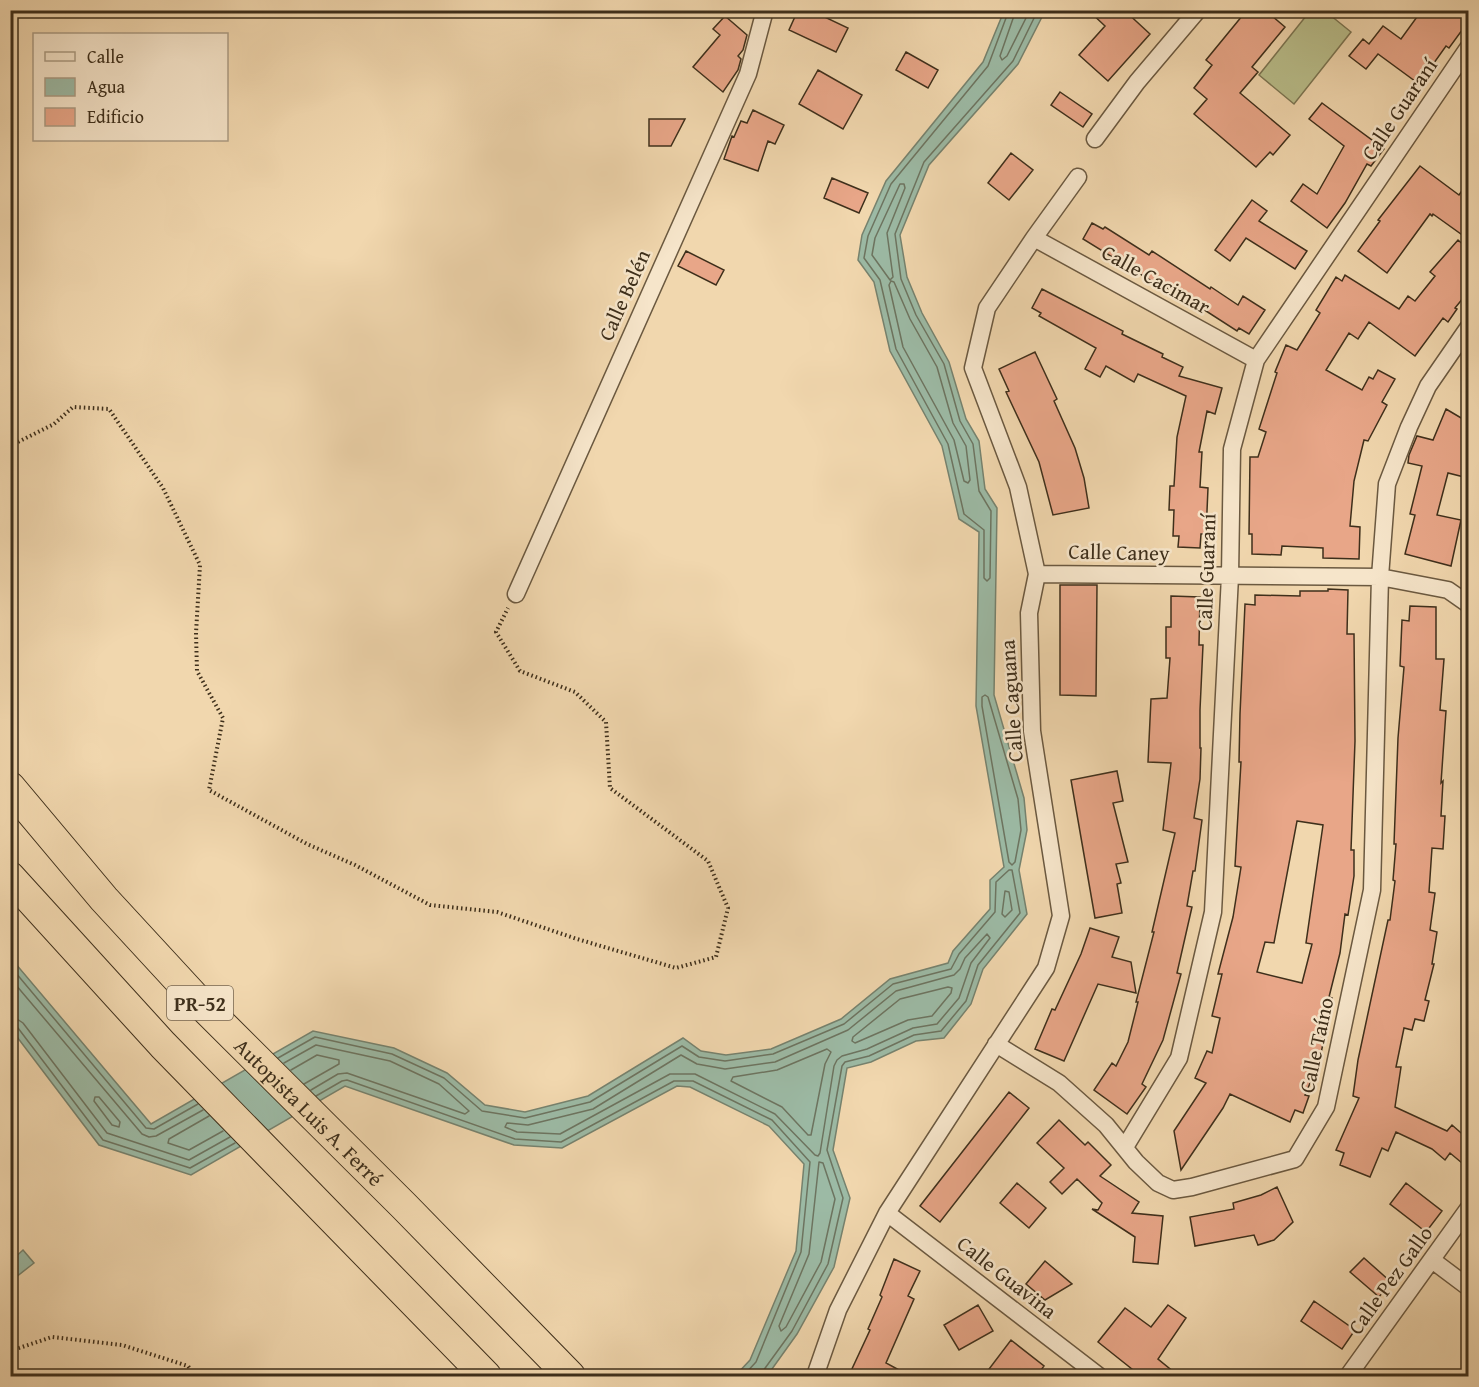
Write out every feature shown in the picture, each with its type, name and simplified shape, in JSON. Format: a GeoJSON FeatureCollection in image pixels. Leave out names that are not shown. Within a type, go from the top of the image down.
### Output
{"type":"FeatureCollection","features":[{"type":"Feature","properties":{"kind":"highway","name":"Autopista Luis A. Ferré"},"geometry":{"type":"LineString","coordinates":[[10,786],[104,899],[199,1002],[404,1206],[570,1377]]}},
{"type":"Feature","properties":{"kind":"highway","name":"PR-52"},"geometry":{"type":"LineString","coordinates":[[10,877],[163,1045],[486,1377]]}},
{"type":"Feature","properties":{"kind":"street","name":"Calle Belén"},"geometry":{"type":"LineString","coordinates":[[516,594],[748,74],[765,10]]}},
{"type":"Feature","properties":{"kind":"street"},"geometry":{"type":"LineString","coordinates":[[1095,139],[1137,82],[1198,10]]}},
{"type":"Feature","properties":{"kind":"street","name":"Calle Guaraní"},"geometry":{"type":"LineString","coordinates":[[1125,1147],[1179,1058],[1213,912],[1230,576],[1232,449],[1256,360],[1468,48]]}},
{"type":"Feature","properties":{"kind":"street","name":"Calle Caguana"},"geometry":{"type":"LineString","coordinates":[[815,1377],[838,1310],[887,1213],[1046,968],[1061,916],[1032,730],[1029,613],[1037,573],[1018,487],[973,368],[987,308],[1078,177]]}},
{"type":"Feature","properties":{"kind":"street","name":"Calle Cacimar"},"geometry":{"type":"LineString","coordinates":[[1034,238],[1256,360]]}},
{"type":"Feature","properties":{"kind":"street","name":"Calle Taíno"},"geometry":{"type":"LineString","coordinates":[[996,1044],[1059,1083],[1106,1125],[1136,1162],[1158,1183],[1173,1190],[1295,1159],[1326,1107],[1372,890],[1380,577],[1387,484],[1428,386],[1468,328]]}},
{"type":"Feature","properties":{"kind":"street","name":"Calle Caney"},"geometry":{"type":"LineString","coordinates":[[1037,573],[1380,577],[1448,590],[1468,604]]}},
{"type":"Feature","properties":{"kind":"street","name":"Calle Pez Gallo"},"geometry":{"type":"LineString","coordinates":[[1348,1377],[1468,1209]]}},
{"type":"Feature","properties":{"kind":"street","name":"Calle Guavina"},"geometry":{"type":"LineString","coordinates":[[887,1213],[1099,1377]]}},
{"type":"Feature","properties":{"kind":"street"},"geometry":{"type":"LineString","coordinates":[[1432,1260],[1468,1287]]}},
{"type":"Feature","properties":{"kind":"path"},"geometry":{"type":"LineString","coordinates":[[10,446],[54,424],[74,407],[110,409],[163,488],[200,565],[196,633],[197,671],[222,718],[209,790],[307,844],[355,865],[430,904],[497,912],[577,939],[676,968],[716,957],[728,908],[708,861],[610,788],[606,722],[575,692],[520,671],[496,632],[516,594]]}},
{"type":"Feature","properties":{"kind":"path"},"geometry":{"type":"LineString","coordinates":[[10,1351],[52,1337],[122,1345],[188,1366],[195,1377]]}},
{"type":"Feature","properties":{"kind":"green space"},"geometry":{"type":"Polygon","coordinates":[[[1310,11],[1325,11],[1351,32],[1294,104],[1259,75],[1310,11]]]}},
{"type":"Feature","properties":{"kind":"water"},"geometry":{"type":"Polygon","coordinates":[[[1004,11],[1045,11],[1018,64],[929,165],[900,235],[907,277],[922,313],[949,362],[966,419],[979,441],[985,489],[997,508],[994,695],[1024,798],[1027,830],[1019,870],[1027,914],[983,969],[971,1004],[944,1038],[916,1041],[871,1062],[847,1068],[833,1150],[850,1198],[834,1267],[797,1334],[767,1376],[735,1376],[750,1360],[796,1251],[804,1164],[769,1126],[690,1087],[677,1086],[562,1148],[514,1145],[345,1086],[191,1175],[99,1145],[11,1029],[10,957],[151,1124],[313,1031],[394,1048],[447,1073],[485,1105],[525,1112],[588,1096],[683,1038],[701,1051],[726,1055],[771,1049],[841,1019],[890,979],[948,963],[953,951],[990,909],[990,880],[1004,867],[976,706],[979,532],[959,519],[942,446],[890,351],[874,282],[858,260],[862,235],[886,181],[983,62],[1004,11]]]}},
{"type":"Feature","properties":{"kind":"water"},"geometry":{"type":"Polygon","coordinates":[[[23,1250],[34,1263],[11,1281],[11,1261],[23,1250]]]}},
{"type":"Feature","properties":{"kind":"building"},"geometry":{"type":"Polygon","coordinates":[[[798,10],[810,10],[848,28],[836,52],[789,30],[798,10]]]}},
{"type":"Feature","properties":{"kind":"building"},"geometry":{"type":"Polygon","coordinates":[[[1088,10],[1124,10],[1150,34],[1108,81],[1079,55],[1105,26],[1088,10]]]}},
{"type":"Feature","properties":{"kind":"building"},"geometry":{"type":"Polygon","coordinates":[[[1247,10],[1265,10],[1285,27],[1252,67],[1258,72],[1240,93],[1290,135],[1273,155],[1270,152],[1256,167],[1194,114],[1207,99],[1194,88],[1212,65],[1206,60],[1247,10]]]}},
{"type":"Feature","properties":{"kind":"building"},"geometry":{"type":"Polygon","coordinates":[[[1422,10],[1468,10],[1468,22],[1449,48],[1446,46],[1419,84],[1378,54],[1366,69],[1349,56],[1363,39],[1369,44],[1383,26],[1401,39],[1422,10]]]}},
{"type":"Feature","properties":{"kind":"building"},"geometry":{"type":"Polygon","coordinates":[[[725,16],[747,35],[743,50],[738,56],[741,59],[738,70],[723,92],[693,67],[720,35],[713,29],[725,16]]]}},
{"type":"Feature","properties":{"kind":"building"},"geometry":{"type":"Polygon","coordinates":[[[906,52],[938,70],[928,88],[896,70],[906,52]]]}},
{"type":"Feature","properties":{"kind":"building"},"geometry":{"type":"Polygon","coordinates":[[[818,70],[862,95],[843,129],[799,104],[818,70]]]}},
{"type":"Feature","properties":{"kind":"building"},"geometry":{"type":"Polygon","coordinates":[[[1060,92],[1092,114],[1083,127],[1051,105],[1060,92]]]}},
{"type":"Feature","properties":{"kind":"building"},"geometry":{"type":"Polygon","coordinates":[[[1322,103],[1384,149],[1371,166],[1367,164],[1345,203],[1327,228],[1291,201],[1303,184],[1317,194],[1344,146],[1309,119],[1322,103]]]}},
{"type":"Feature","properties":{"kind":"building"},"geometry":{"type":"Polygon","coordinates":[[[753,110],[784,125],[775,144],[768,141],[758,171],[724,159],[732,136],[734,137],[741,121],[747,123],[753,110]]]}},
{"type":"Feature","properties":{"kind":"building"},"geometry":{"type":"Polygon","coordinates":[[[649,119],[685,119],[671,146],[649,146],[649,119]]]}},
{"type":"Feature","properties":{"kind":"building"},"geometry":{"type":"Polygon","coordinates":[[[1011,153],[1033,170],[1009,200],[988,183],[1011,153]]]}},
{"type":"Feature","properties":{"kind":"building"},"geometry":{"type":"Polygon","coordinates":[[[1420,166],[1459,195],[1468,182],[1468,239],[1430,214],[1387,273],[1358,251],[1380,221],[1378,220],[1420,166]]]}},
{"type":"Feature","properties":{"kind":"building"},"geometry":{"type":"Polygon","coordinates":[[[832,178],[868,193],[859,213],[824,198],[832,178]]]}},
{"type":"Feature","properties":{"kind":"building"},"geometry":{"type":"Polygon","coordinates":[[[1252,200],[1267,211],[1259,221],[1307,251],[1295,269],[1246,238],[1230,261],[1215,250],[1252,200]]]}},
{"type":"Feature","properties":{"kind":"building"},"geometry":{"type":"Polygon","coordinates":[[[1092,223],[1103,229],[1105,227],[1149,255],[1152,251],[1238,305],[1243,296],[1265,310],[1249,334],[1239,328],[1237,331],[1189,300],[1159,283],[1158,285],[1083,239],[1092,223]]]}},
{"type":"Feature","properties":{"kind":"building"},"geometry":{"type":"Polygon","coordinates":[[[1458,240],[1468,249],[1468,292],[1455,308],[1457,309],[1448,322],[1443,318],[1415,356],[1369,322],[1358,339],[1349,333],[1326,370],[1362,390],[1369,377],[1373,379],[1378,370],[1395,379],[1382,402],[1387,405],[1368,441],[1364,440],[1354,481],[1350,526],[1360,527],[1359,559],[1323,558],[1323,548],[1282,546],[1281,555],[1252,554],[1252,534],[1249,534],[1250,457],[1258,457],[1266,432],[1259,429],[1277,373],[1275,372],[1286,345],[1297,350],[1320,313],[1316,310],[1336,277],[1342,281],[1345,275],[1399,309],[1408,296],[1415,301],[1435,276],[1430,272],[1458,240]]]}},
{"type":"Feature","properties":{"kind":"building"},"geometry":{"type":"Polygon","coordinates":[[[686,251],[724,270],[716,285],[678,266],[686,251]]]}},
{"type":"Feature","properties":{"kind":"building"},"geometry":{"type":"Polygon","coordinates":[[[1042,289],[1163,354],[1162,357],[1183,367],[1179,376],[1222,388],[1215,414],[1207,411],[1199,452],[1202,452],[1200,487],[1208,488],[1206,534],[1201,534],[1200,548],[1178,547],[1179,536],[1173,536],[1174,510],[1169,510],[1170,486],[1174,486],[1177,437],[1186,396],[1138,374],[1134,382],[1106,366],[1100,377],[1085,369],[1096,348],[1039,316],[1041,313],[1032,308],[1042,289]]]}},
{"type":"Feature","properties":{"kind":"building"},"geometry":{"type":"Polygon","coordinates":[[[1035,352],[1057,399],[1054,401],[1075,448],[1084,478],[1089,508],[1053,515],[1039,462],[1006,392],[1009,391],[999,369],[1035,352]]]}},
{"type":"Feature","properties":{"kind":"building"},"geometry":{"type":"Polygon","coordinates":[[[1446,409],[1468,422],[1468,478],[1448,473],[1437,515],[1461,520],[1451,566],[1405,554],[1415,515],[1410,514],[1422,466],[1408,463],[1409,455],[1417,436],[1433,440],[1446,409]]]}},
{"type":"Feature","properties":{"kind":"building"},"geometry":{"type":"Polygon","coordinates":[[[1060,585],[1097,585],[1096,696],[1060,695],[1060,585]]]}},
{"type":"Feature","properties":{"kind":"building"},"geometry":{"type":"Polygon","coordinates":[[[1328,589],[1348,590],[1347,634],[1354,634],[1355,741],[1351,850],[1354,850],[1354,876],[1348,915],[1345,914],[1340,953],[1329,997],[1332,998],[1321,1043],[1323,1044],[1319,1062],[1305,1095],[1309,1096],[1303,1113],[1295,1110],[1290,1122],[1230,1094],[1181,1170],[1174,1131],[1206,1083],[1195,1078],[1207,1051],[1212,1053],[1220,1018],[1212,1016],[1222,974],[1218,974],[1233,917],[1241,867],[1235,866],[1241,762],[1239,762],[1240,714],[1245,604],[1255,605],[1255,595],[1300,596],[1300,591],[1328,591],[1328,589]],[[1297,821],[1274,943],[1265,942],[1257,972],[1302,983],[1312,944],[1306,943],[1323,825],[1297,821]]]}},
{"type":"Feature","properties":{"kind":"building"},"geometry":{"type":"Polygon","coordinates":[[[1171,596],[1200,597],[1199,645],[1203,645],[1201,748],[1200,779],[1194,818],[1202,820],[1195,871],[1193,871],[1187,906],[1192,907],[1177,973],[1181,974],[1163,1040],[1142,1084],[1146,1087],[1127,1114],[1094,1090],[1112,1063],[1116,1066],[1128,1042],[1175,833],[1163,830],[1171,763],[1148,762],[1151,699],[1167,698],[1170,658],[1166,658],[1166,627],[1171,627],[1171,596]]]}},
{"type":"Feature","properties":{"kind":"building"},"geometry":{"type":"Polygon","coordinates":[[[1410,606],[1436,607],[1436,659],[1444,659],[1440,710],[1446,711],[1441,783],[1443,781],[1441,816],[1445,816],[1443,849],[1432,848],[1429,892],[1435,893],[1430,930],[1437,932],[1432,964],[1434,964],[1425,1000],[1429,1001],[1424,1021],[1415,1019],[1412,1030],[1404,1028],[1396,1067],[1401,1067],[1395,1107],[1447,1131],[1452,1125],[1468,1139],[1468,1168],[1450,1153],[1445,1160],[1432,1149],[1396,1132],[1388,1151],[1382,1148],[1370,1177],[1340,1165],[1344,1153],[1336,1150],[1359,1098],[1353,1096],[1358,1060],[1388,920],[1390,920],[1395,881],[1393,880],[1398,738],[1404,667],[1400,666],[1402,620],[1409,621],[1410,606]]]}},
{"type":"Feature","properties":{"kind":"building"},"geometry":{"type":"Polygon","coordinates":[[[1117,771],[1123,801],[1113,803],[1128,862],[1116,864],[1121,883],[1117,884],[1122,913],[1095,918],[1071,780],[1117,771]]]}},
{"type":"Feature","properties":{"kind":"building"},"geometry":{"type":"Polygon","coordinates":[[[1090,928],[1119,937],[1112,957],[1131,962],[1136,993],[1098,984],[1064,1061],[1035,1049],[1052,1009],[1055,1010],[1081,954],[1090,928]]]}},
{"type":"Feature","properties":{"kind":"building"},"geometry":{"type":"Polygon","coordinates":[[[1009,1092],[1029,1108],[940,1222],[920,1206],[1009,1092]]]}},
{"type":"Feature","properties":{"kind":"building"},"geometry":{"type":"Polygon","coordinates":[[[1059,1120],[1085,1145],[1088,1142],[1111,1165],[1100,1176],[1139,1202],[1132,1213],[1163,1216],[1158,1264],[1133,1262],[1135,1237],[1092,1209],[1098,1210],[1102,1203],[1077,1179],[1062,1194],[1050,1182],[1064,1168],[1037,1143],[1059,1120]]]}},
{"type":"Feature","properties":{"kind":"building"},"geometry":{"type":"Polygon","coordinates":[[[1017,1183],[1046,1208],[1029,1228],[1000,1203],[1017,1183]]]}},
{"type":"Feature","properties":{"kind":"building"},"geometry":{"type":"Polygon","coordinates":[[[1406,1183],[1442,1211],[1426,1232],[1390,1204],[1406,1183]]]}},
{"type":"Feature","properties":{"kind":"building"},"geometry":{"type":"Polygon","coordinates":[[[1277,1187],[1293,1222],[1274,1240],[1258,1245],[1254,1235],[1195,1246],[1190,1217],[1234,1209],[1233,1203],[1261,1195],[1277,1187]]]}},
{"type":"Feature","properties":{"kind":"building"},"geometry":{"type":"Polygon","coordinates":[[[1364,1258],[1391,1282],[1379,1297],[1350,1272],[1364,1258]]]}},
{"type":"Feature","properties":{"kind":"building"},"geometry":{"type":"Polygon","coordinates":[[[894,1259],[920,1271],[908,1296],[914,1299],[886,1363],[912,1377],[862,1377],[851,1371],[870,1330],[868,1329],[882,1297],[880,1295],[894,1259]]]}},
{"type":"Feature","properties":{"kind":"building"},"geometry":{"type":"Polygon","coordinates":[[[1045,1261],[1072,1284],[1045,1300],[1026,1284],[1045,1261]]]}},
{"type":"Feature","properties":{"kind":"building"},"geometry":{"type":"Polygon","coordinates":[[[1314,1301],[1355,1330],[1342,1349],[1301,1321],[1314,1301]]]}},
{"type":"Feature","properties":{"kind":"building"},"geometry":{"type":"Polygon","coordinates":[[[978,1305],[993,1331],[959,1350],[944,1325],[978,1305]]]}},
{"type":"Feature","properties":{"kind":"building"},"geometry":{"type":"Polygon","coordinates":[[[1168,1305],[1186,1318],[1158,1359],[1180,1377],[1142,1377],[1098,1342],[1125,1308],[1151,1327],[1168,1305]]]}},
{"type":"Feature","properties":{"kind":"building"},"geometry":{"type":"Polygon","coordinates":[[[1011,1340],[1044,1366],[1036,1377],[983,1377],[1011,1340]]]}}]}
